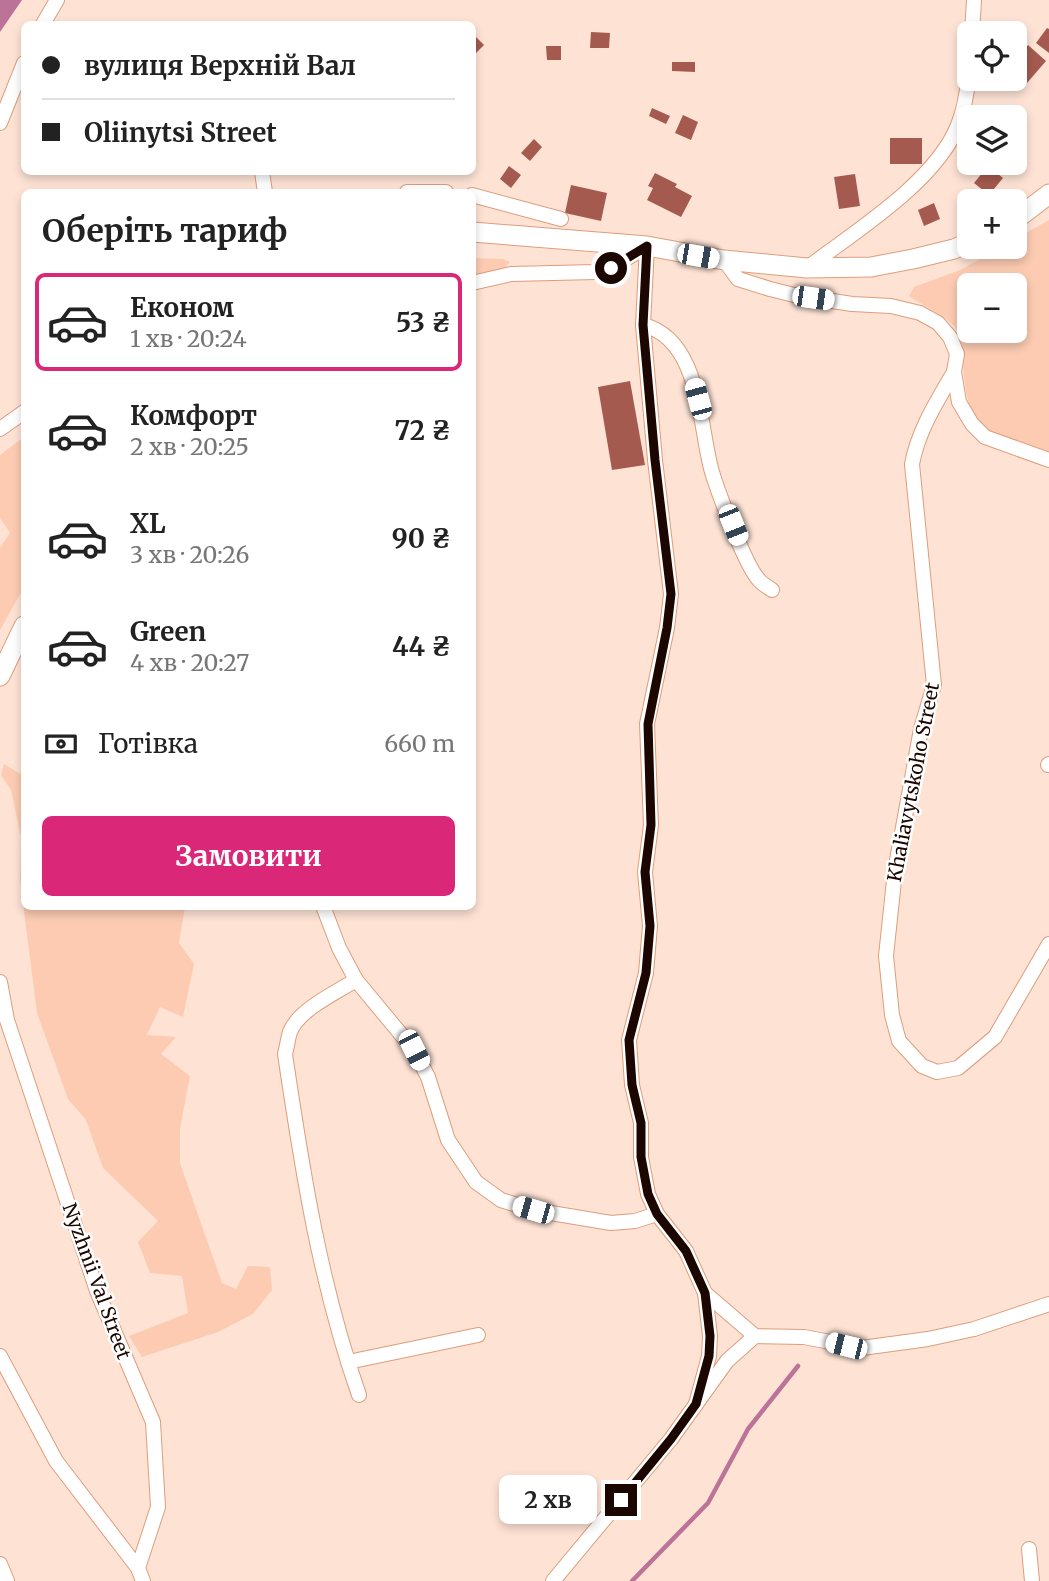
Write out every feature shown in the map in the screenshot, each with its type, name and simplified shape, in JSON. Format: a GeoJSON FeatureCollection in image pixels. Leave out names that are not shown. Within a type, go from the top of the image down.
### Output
{"type":"FeatureCollection","features":[{"type":"Feature","properties":{"kind":"main road"},"geometry":{"type":"LineString","coordinates":[[1027,211],[1049,194]]}},
{"type":"Feature","properties":{"kind":"main road"},"geometry":{"type":"LineString","coordinates":[[476,232],[647,246],[724,260],[807,268],[871,267],[957,248]]}},
{"type":"Feature","properties":{"kind":"main road"},"geometry":{"type":"LineString","coordinates":[[0,676],[21,632]]}},
{"type":"Feature","properties":{"kind":"street"},"geometry":{"type":"LineString","coordinates":[[45,21],[57,0]]}},
{"type":"Feature","properties":{"kind":"street"},"geometry":{"type":"LineString","coordinates":[[973,21],[974,0]]}},
{"type":"Feature","properties":{"kind":"street"},"geometry":{"type":"LineString","coordinates":[[0,122],[21,70]]}},
{"type":"Feature","properties":{"kind":"street"},"geometry":{"type":"LineString","coordinates":[[807,268],[901,198],[937,160],[958,126],[967,91]]}},
{"type":"Feature","properties":{"kind":"street"},"geometry":{"type":"LineString","coordinates":[[476,195],[561,219]]}},
{"type":"Feature","properties":{"kind":"street"},"geometry":{"type":"LineString","coordinates":[[476,282],[511,275],[596,272],[611,268],[647,246]]}},
{"type":"Feature","properties":{"kind":"street"},"geometry":{"type":"LineString","coordinates":[[647,246],[643,325],[671,594],[648,724],[651,825],[645,872],[650,926],[646,973],[629,1040],[632,1085],[641,1123],[641,1157],[648,1194],[657,1214],[686,1251],[705,1293],[710,1336],[709,1356],[696,1404]]}},
{"type":"Feature","properties":{"kind":"street"},"geometry":{"type":"LineString","coordinates":[[724,260],[738,279],[782,292],[852,304],[891,306],[920,313],[938,323],[950,337],[957,354],[954,372],[959,402],[972,424],[985,437],[1049,460]]}},
{"type":"Feature","properties":{"kind":"street"},"geometry":{"type":"LineString","coordinates":[[643,325],[652,327],[674,345],[694,384],[712,472],[749,566],[758,580],[772,590]]}},
{"type":"Feature","properties":{"kind":"street","name":"Khaliavytskoho Street"},"geometry":{"type":"LineString","coordinates":[[954,372],[926,423],[912,464],[934,685],[920,729],[895,871],[886,956],[892,1015],[899,1041],[922,1066],[937,1072],[958,1069],[995,1037],[1049,944]]}},
{"type":"Feature","properties":{"kind":"street"},"geometry":{"type":"LineString","coordinates":[[0,429],[21,414]]}},
{"type":"Feature","properties":{"kind":"street"},"geometry":{"type":"LineString","coordinates":[[325,910],[339,948],[356,980],[414,1050],[428,1077],[447,1140],[476,1182],[501,1200],[533,1210],[611,1223],[635,1221],[657,1214]]}},
{"type":"Feature","properties":{"kind":"street"},"geometry":{"type":"LineString","coordinates":[[356,980],[313,1007],[298,1020],[291,1030],[285,1054],[312,1223],[359,1395]]}},
{"type":"Feature","properties":{"kind":"street","name":"Nyzhnii Val Street"},"geometry":{"type":"LineString","coordinates":[[0,982],[6,1020],[97,1291],[153,1422],[158,1507],[141,1575]]}},
{"type":"Feature","properties":{"kind":"street"},"geometry":{"type":"LineString","coordinates":[[705,1293],[755,1336],[804,1337],[862,1348],[928,1339],[974,1329],[1049,1304]]}},
{"type":"Feature","properties":{"kind":"street"},"geometry":{"type":"LineString","coordinates":[[348,1362],[478,1335]]}},
{"type":"Feature","properties":{"kind":"street"},"geometry":{"type":"LineString","coordinates":[[553,1581],[671,1439],[727,1361],[755,1336]]}},
{"type":"Feature","properties":{"kind":"street"},"geometry":{"type":"LineString","coordinates":[[0,1356],[56,1461],[141,1575]]}},
{"type":"Feature","properties":{"kind":"street"},"geometry":{"type":"LineString","coordinates":[[1029,1549],[1032,1581]]}},
{"type":"Feature","properties":{"kind":"street"},"geometry":{"type":"LineString","coordinates":[[0,1564],[6,1581]]}},
{"type":"Feature","properties":{"kind":"shaded area"},"geometry":{"type":"Polygon","coordinates":[[[0,0],[22,0],[0,32],[0,0]]]}},
{"type":"Feature","properties":{"kind":"shaded area"},"geometry":{"type":"Polygon","coordinates":[[[1049,220],[1049,455],[1011,442],[985,428],[969,404],[965,386],[961,343],[1027,343],[1027,273],[957,273],[957,330],[944,317],[909,296],[914,287],[960,270],[980,259],[1027,259],[1027,232],[1049,220]]]}},
{"type":"Feature","properties":{"kind":"shaded area"},"geometry":{"type":"Polygon","coordinates":[[[476,258],[503,259],[510,262],[505,268],[476,275],[476,258]]]}},
{"type":"Feature","properties":{"kind":"shaded area"},"geometry":{"type":"Polygon","coordinates":[[[21,439],[21,592],[0,630],[0,548],[10,533],[0,518],[0,455],[21,439]]]}},
{"type":"Feature","properties":{"kind":"shaded area"},"geometry":{"type":"Polygon","coordinates":[[[4,764],[21,774],[21,837],[11,790],[1,775],[4,764]]]}},
{"type":"Feature","properties":{"kind":"shaded area"},"geometry":{"type":"Polygon","coordinates":[[[24,910],[184,910],[179,943],[194,964],[183,1017],[160,1007],[147,1035],[176,1037],[161,1054],[190,1076],[180,1128],[180,1163],[222,1283],[236,1289],[248,1266],[270,1267],[272,1290],[253,1314],[218,1332],[142,1357],[129,1336],[188,1313],[182,1276],[150,1273],[138,1242],[158,1221],[103,1168],[86,1120],[68,1099],[37,1013],[24,910]]]}},
{"type":"Feature","properties":{"kind":"building"},"geometry":{"type":"Polygon","coordinates":[[[1047,28],[1049,29],[1049,53],[1036,43],[1047,28]]]}},
{"type":"Feature","properties":{"kind":"building"},"geometry":{"type":"Polygon","coordinates":[[[591,32],[610,33],[609,48],[590,48],[591,32]]]}},
{"type":"Feature","properties":{"kind":"building"},"geometry":{"type":"Polygon","coordinates":[[[476,37],[484,45],[476,53],[476,37]]]}},
{"type":"Feature","properties":{"kind":"building"},"geometry":{"type":"Polygon","coordinates":[[[546,46],[561,46],[561,60],[547,60],[546,46]]]}},
{"type":"Feature","properties":{"kind":"building"},"geometry":{"type":"Polygon","coordinates":[[[1027,46],[1046,61],[1027,83],[1027,46]]]}},
{"type":"Feature","properties":{"kind":"building"},"geometry":{"type":"Polygon","coordinates":[[[672,62],[695,62],[695,72],[672,71],[672,62]]]}},
{"type":"Feature","properties":{"kind":"building"},"geometry":{"type":"Polygon","coordinates":[[[652,108],[670,116],[666,124],[649,116],[652,108]]]}},
{"type":"Feature","properties":{"kind":"building"},"geometry":{"type":"Polygon","coordinates":[[[683,115],[698,122],[691,140],[675,133],[683,115]]]}},
{"type":"Feature","properties":{"kind":"building"},"geometry":{"type":"Polygon","coordinates":[[[890,138],[922,138],[922,164],[890,164],[890,138]]]}},
{"type":"Feature","properties":{"kind":"building"},"geometry":{"type":"Polygon","coordinates":[[[534,139],[542,147],[530,161],[521,153],[534,139]]]}},
{"type":"Feature","properties":{"kind":"building"},"geometry":{"type":"Polygon","coordinates":[[[509,166],[521,175],[511,188],[500,179],[509,166]]]}},
{"type":"Feature","properties":{"kind":"building"},"geometry":{"type":"Polygon","coordinates":[[[655,173],[677,184],[675,187],[692,196],[681,217],[647,200],[653,188],[648,186],[655,173]]]}},
{"type":"Feature","properties":{"kind":"building"},"geometry":{"type":"Polygon","coordinates":[[[855,174],[860,206],[839,209],[834,177],[855,174]]]}},
{"type":"Feature","properties":{"kind":"building"},"geometry":{"type":"Polygon","coordinates":[[[981,175],[999,175],[1003,178],[994,189],[982,189],[974,183],[981,175]]]}},
{"type":"Feature","properties":{"kind":"building"},"geometry":{"type":"Polygon","coordinates":[[[571,185],[607,193],[601,221],[565,213],[571,185]]]}},
{"type":"Feature","properties":{"kind":"building"},"geometry":{"type":"Polygon","coordinates":[[[934,203],[940,219],[924,226],[918,210],[934,203]]]}},
{"type":"Feature","properties":{"kind":"building"},"geometry":{"type":"Polygon","coordinates":[[[630,381],[645,465],[612,470],[598,387],[630,381]]]}},
{"type":"Feature","properties":{"kind":"waterway"},"geometry":{"type":"LineString","coordinates":[[632,1581],[708,1503],[748,1429],[798,1366]]}},
{"type":"Feature","properties":{"kind":"route"},"geometry":{"type":"LineString","coordinates":[[611,268],[647,246],[643,325],[671,594],[648,724],[651,825],[645,872],[650,926],[646,973],[629,1040],[632,1085],[641,1123],[641,1157],[648,1194],[657,1214],[686,1251],[705,1293],[710,1336],[706,1371],[696,1404],[621,1500]]}}]}
